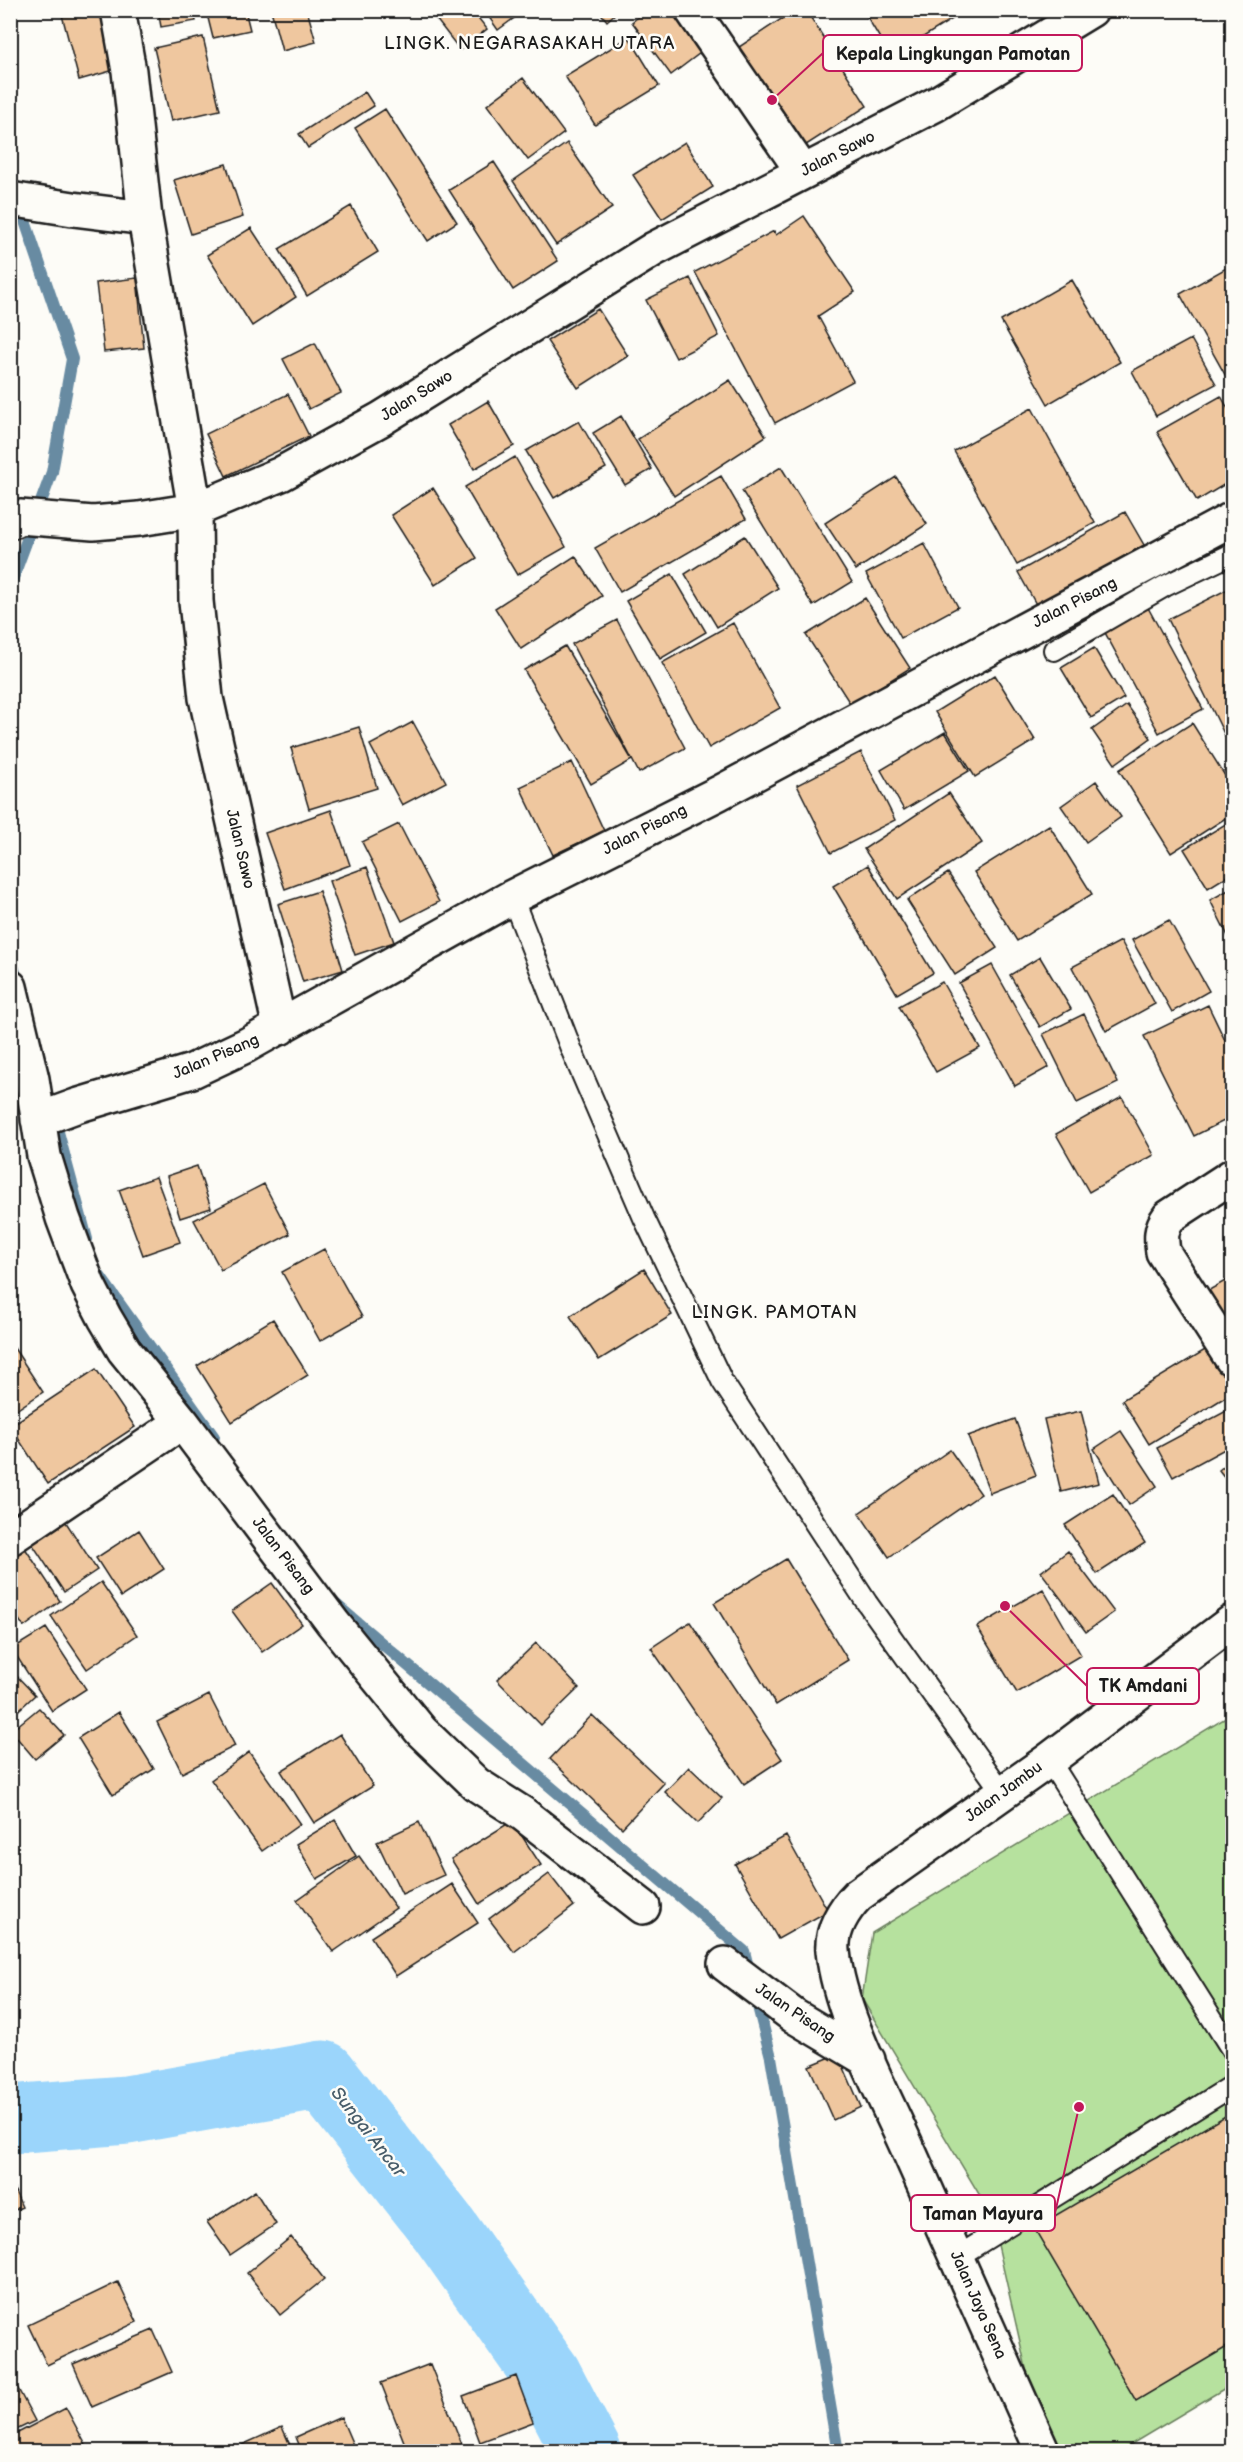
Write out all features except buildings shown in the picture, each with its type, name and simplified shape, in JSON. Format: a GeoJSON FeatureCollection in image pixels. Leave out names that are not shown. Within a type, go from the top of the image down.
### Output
{"type":"FeatureCollection","features":[{"type":"Feature","properties":{"kind":"street"},"geometry":{"type":"LineString","coordinates":[[15,519],[93,523],[139,519],[195,510],[145,218],[129,71],[118,10]]}},
{"type":"Feature","properties":{"kind":"street"},"geometry":{"type":"LineString","coordinates":[[692,10],[803,172]]}},
{"type":"Feature","properties":{"kind":"street","name":"Jalan Sawo"},"geometry":{"type":"LineString","coordinates":[[280,1028],[206,698],[196,602],[195,510],[281,474],[381,419],[654,249],[936,104],[1091,10]]}},
{"type":"Feature","properties":{"kind":"street"},"geometry":{"type":"LineString","coordinates":[[10,199],[145,218]]}},
{"type":"Feature","properties":{"kind":"street","name":"Jalan Pisang"},"geometry":{"type":"LineString","coordinates":[[643,1907],[523,1814],[476,1784],[421,1731],[333,1623],[182,1422],[124,1350],[88,1285],[57,1197],[45,1156],[54,1114],[192,1071],[280,1028],[512,897],[719,794],[1233,519]]}},
{"type":"Feature","properties":{"kind":"street"},"geometry":{"type":"LineString","coordinates":[[10,987],[21,1069],[54,1114]]}},
{"type":"Feature","properties":{"kind":"street"},"geometry":{"type":"LineString","coordinates":[[1233,1176],[1169,1217],[1163,1225],[1160,1237],[1163,1252],[1233,1359]]}},
{"type":"Feature","properties":{"kind":"street"},"geometry":{"type":"LineString","coordinates":[[10,1538],[182,1422]]}},
{"type":"Feature","properties":{"kind":"street","name":"Jalan Jambu"},"geometry":{"type":"LineString","coordinates":[[842,1993],[833,1949],[837,1925],[850,1903],[858,1895],[1049,1760],[1233,1622]]}},
{"type":"Feature","properties":{"kind":"street","name":"Jalan Pisang"},"geometry":{"type":"LineString","coordinates":[[725,1964],[794,2016],[868,2060]]}},
{"type":"Feature","properties":{"kind":"street","name":"Jalan Jaya Sena"},"geometry":{"type":"LineString","coordinates":[[842,1993],[868,2060],[1043,2451]]}},
{"type":"Feature","properties":{"kind":"lane"},"geometry":{"type":"LineString","coordinates":[[1053,650],[1165,586],[1233,554]]}},
{"type":"Feature","properties":{"kind":"lane"},"geometry":{"type":"LineString","coordinates":[[512,897],[581,1072],[644,1218],[722,1381],[867,1603],[1004,1792]]}},
{"type":"Feature","properties":{"kind":"lane"},"geometry":{"type":"LineString","coordinates":[[1049,1760],[1233,2050]]}},
{"type":"Feature","properties":{"kind":"lane"},"geometry":{"type":"LineString","coordinates":[[957,2257],[1233,2086]]}},
{"type":"Feature","properties":{"kind":"green space"},"geometry":{"type":"Polygon","coordinates":[[[1232,1714],[1232,2384],[1120,2451],[1056,2451],[1035,2408],[991,2214],[862,1999],[872,1933],[1232,1714]]]}},
{"type":"Feature","properties":{"kind":"waterway"},"geometry":{"type":"LineString","coordinates":[[10,177],[72,359],[52,472],[10,586]]}},
{"type":"Feature","properties":{"kind":"waterway"},"geometry":{"type":"LineString","coordinates":[[10,955],[19,987]]}},
{"type":"Feature","properties":{"kind":"waterway"},"geometry":{"type":"LineString","coordinates":[[54,1117],[87,1239]]}},
{"type":"Feature","properties":{"kind":"waterway"},"geometry":{"type":"LineString","coordinates":[[99,1275],[214,1437]]}},
{"type":"Feature","properties":{"kind":"waterway"},"geometry":{"type":"LineString","coordinates":[[333,1602],[744,1951],[750,1975]]}},
{"type":"Feature","properties":{"kind":"waterway"},"geometry":{"type":"LineString","coordinates":[[755,1995],[771,2057],[838,2452]]}},
{"type":"Feature","properties":{"kind":"waterway","name":"Sungai Ancar"},"geometry":{"type":"LineString","coordinates":[[10,2119],[127,2110],[323,2075],[444,2229],[547,2375],[587,2452]]}},
{"type":"Feature","properties":{"kind":"place","name":"Kepala Lingkungan Pamotan"},"geometry":{"type":"Point","coordinates":[772,100]}},
{"type":"Feature","properties":{"kind":"place","name":"TK Amdani"},"geometry":{"type":"Point","coordinates":[1005,1606]}},
{"type":"Feature","properties":{"kind":"place","name":"Taman Mayura"},"geometry":{"type":"Point","coordinates":[1079,2107]}},
{"type":"Feature","properties":{"kind":"district","name":"LINGK. NEGARASAKAH UTARA"},"geometry":{"type":"Point","coordinates":[530,43]}},
{"type":"Feature","properties":{"kind":"district","name":"LINGK. PAMOTAN"},"geometry":{"type":"Point","coordinates":[775,1312]}}]}
